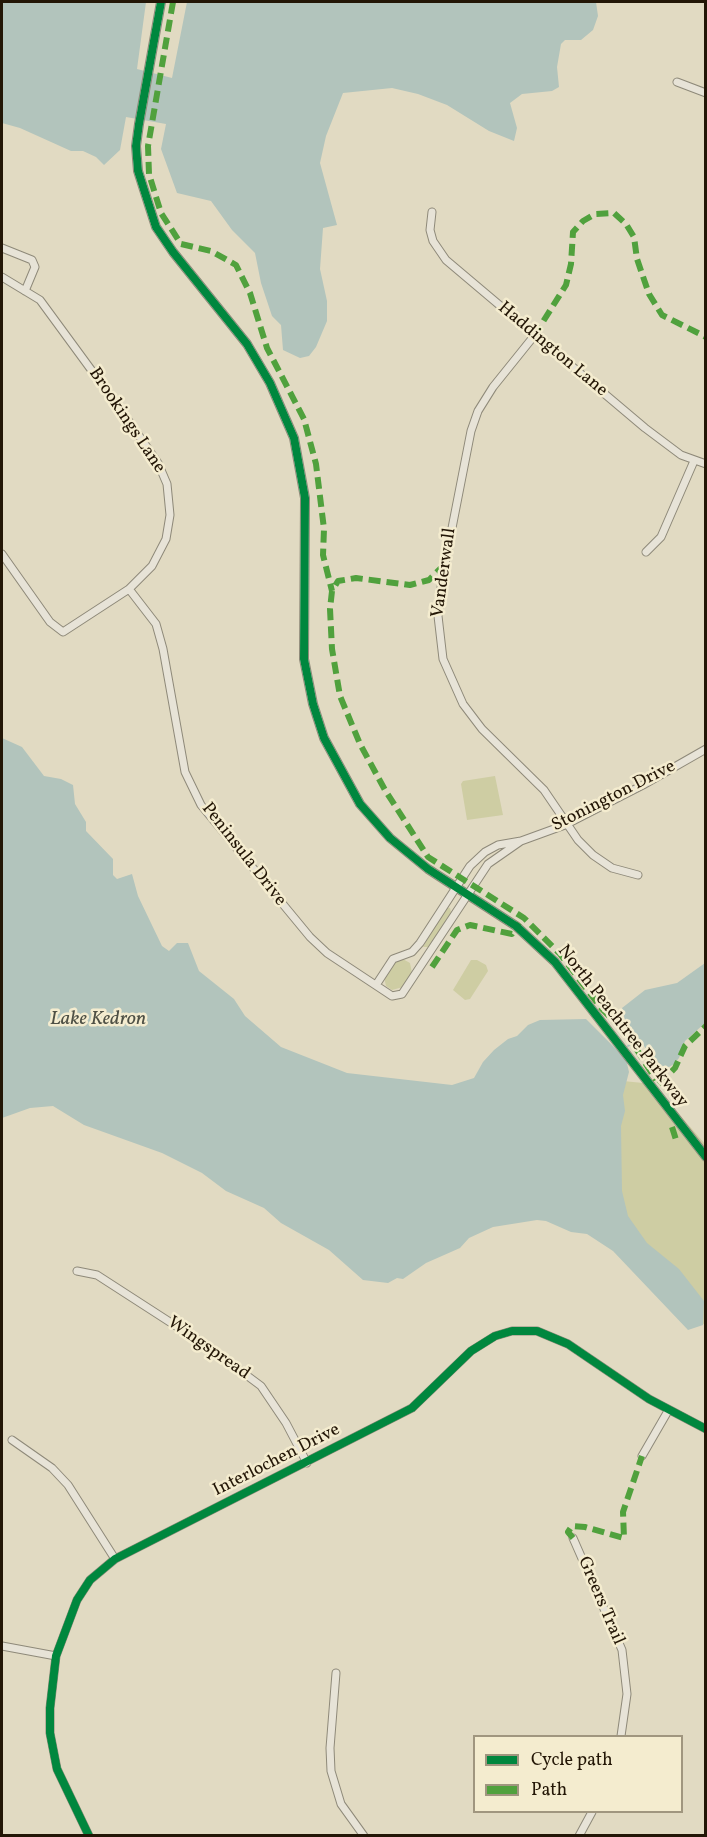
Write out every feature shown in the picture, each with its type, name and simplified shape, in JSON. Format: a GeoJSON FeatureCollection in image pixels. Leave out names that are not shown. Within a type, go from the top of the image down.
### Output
{"type":"FeatureCollection","features":[{"type":"Feature","properties":{"kind":"street","name":"North Peachtree Parkway"},"geometry":{"type":"LineString","coordinates":[[161,2],[136,146],[142,190],[156,227],[173,252],[247,344],[270,383],[294,438],[305,498],[304,659],[313,704],[324,738],[360,804],[410,856],[516,926],[555,962],[705,1157]]}},
{"type":"Feature","properties":{"kind":"street"},"geometry":{"type":"LineString","coordinates":[[676,82],[705,93]]}},
{"type":"Feature","properties":{"kind":"street","name":"Haddington Lane"},"geometry":{"type":"LineString","coordinates":[[432,212],[430,230],[433,241],[446,260],[645,428],[681,455],[705,464]]}},
{"type":"Feature","properties":{"kind":"street"},"geometry":{"type":"LineString","coordinates":[[2,248],[32,260],[35,267],[25,291]]}},
{"type":"Feature","properties":{"kind":"street","name":"Brookings Lane"},"geometry":{"type":"LineString","coordinates":[[2,278],[40,300],[60,323],[158,463],[167,484],[170,515],[166,539],[152,566],[129,589],[63,632],[50,622],[2,554]]}},
{"type":"Feature","properties":{"kind":"street","name":"Vanderwall"},"geometry":{"type":"LineString","coordinates":[[534,336],[493,387],[478,411],[471,431],[442,579],[438,635],[442,659],[463,705],[482,729],[544,790],[565,825],[593,855],[612,868],[639,875]]}},
{"type":"Feature","properties":{"kind":"street"},"geometry":{"type":"LineString","coordinates":[[646,552],[661,537],[694,461]]}},
{"type":"Feature","properties":{"kind":"street","name":"Peninsula Drive"},"geometry":{"type":"LineString","coordinates":[[129,589],[156,624],[163,649],[185,772],[201,805],[310,937],[327,953],[392,996],[402,994],[468,894]]}},
{"type":"Feature","properties":{"kind":"street","name":"Stonington Drive"},"geometry":{"type":"LineString","coordinates":[[456,887],[470,866],[485,852],[498,845],[521,841],[565,825],[705,749]]}},
{"type":"Feature","properties":{"kind":"street"},"geometry":{"type":"LineString","coordinates":[[699,754],[705,760]]}},
{"type":"Feature","properties":{"kind":"street","name":"Stonington Drive"},"geometry":{"type":"LineString","coordinates":[[468,894],[488,864],[521,841]]}},
{"type":"Feature","properties":{"kind":"street"},"geometry":{"type":"LineString","coordinates":[[376,985],[393,959],[414,950],[456,887]]}},
{"type":"Feature","properties":{"kind":"street"},"geometry":{"type":"LineString","coordinates":[[414,950],[426,957]]}},
{"type":"Feature","properties":{"kind":"street","name":"Wingspread"},"geometry":{"type":"LineString","coordinates":[[77,1271],[97,1275],[210,1348],[261,1386],[286,1423],[307,1463]]}},
{"type":"Feature","properties":{"kind":"street","name":"Interlochen Drive"},"geometry":{"type":"LineString","coordinates":[[89,1836],[64,1787],[51,1742],[50,1708],[56,1656],[83,1589],[98,1572],[115,1559],[412,1408],[471,1351],[495,1336],[512,1331],[537,1331],[568,1344],[668,1411],[705,1429]]}},
{"type":"Feature","properties":{"kind":"street"},"geometry":{"type":"LineString","coordinates":[[642,1456],[668,1411]]}},
{"type":"Feature","properties":{"kind":"street"},"geometry":{"type":"LineString","coordinates":[[12,1440],[52,1468],[68,1485],[115,1559]]}},
{"type":"Feature","properties":{"kind":"street","name":"Greers Trail"},"geometry":{"type":"LineString","coordinates":[[573,1538],[622,1650],[627,1694],[621,1735]]}},
{"type":"Feature","properties":{"kind":"street"},"geometry":{"type":"LineString","coordinates":[[2,1646],[56,1656]]}},
{"type":"Feature","properties":{"kind":"street"},"geometry":{"type":"LineString","coordinates":[[336,1673],[330,1748],[331,1771],[341,1804],[364,1836]]}},
{"type":"Feature","properties":{"kind":"street"},"geometry":{"type":"LineString","coordinates":[[579,1836],[591,1813]]}},
{"type":"Feature","properties":{"kind":"green space"},"geometry":{"type":"Polygon","coordinates":[[[495,776],[503,815],[467,820],[461,784],[463,781],[495,776]]]}},
{"type":"Feature","properties":{"kind":"green space"},"geometry":{"type":"Polygon","coordinates":[[[446,907],[450,908],[451,912],[429,947],[423,947],[446,907]]]}},
{"type":"Feature","properties":{"kind":"green space"},"geometry":{"type":"Polygon","coordinates":[[[401,958],[410,963],[412,973],[403,987],[392,990],[386,986],[384,977],[392,963],[401,958]]]}},
{"type":"Feature","properties":{"kind":"green space"},"geometry":{"type":"Polygon","coordinates":[[[471,960],[477,960],[486,965],[488,971],[470,999],[465,1000],[453,990],[471,960]]]}},
{"type":"Feature","properties":{"kind":"green space"},"geometry":{"type":"Polygon","coordinates":[[[613,1080],[653,1084],[705,1144],[705,1325],[690,1315],[604,1239],[613,1080]]]}},
{"type":"Feature","properties":{"kind":"water"},"geometry":{"type":"Polygon","coordinates":[[[2,2],[146,2],[137,69],[172,78],[187,2],[596,2],[598,16],[593,30],[581,40],[565,40],[561,44],[557,67],[559,87],[552,91],[522,94],[510,103],[517,128],[514,141],[489,131],[447,105],[418,94],[392,88],[343,93],[326,136],[320,163],[337,225],[323,228],[320,269],[327,301],[327,321],[316,347],[309,356],[300,358],[283,350],[281,325],[272,316],[261,283],[255,253],[232,230],[211,201],[177,193],[161,149],[166,124],[126,117],[120,150],[104,165],[96,157],[83,151],[71,151],[20,128],[2,123],[2,2]]]}},
{"type":"Feature","properties":{"kind":"water","name":"Lake Kedron"},"geometry":{"type":"Polygon","coordinates":[[[2,738],[22,747],[44,776],[61,779],[73,785],[75,804],[86,822],[86,831],[113,859],[113,875],[117,879],[132,874],[138,896],[162,946],[169,951],[177,943],[188,943],[199,971],[234,999],[245,1016],[281,1047],[347,1073],[452,1085],[474,1078],[483,1062],[494,1050],[508,1039],[517,1036],[528,1025],[540,1020],[586,1019],[626,1059],[629,1072],[623,1095],[625,1111],[621,1126],[622,1191],[628,1216],[647,1243],[679,1269],[704,1301],[703,1325],[688,1330],[613,1251],[587,1234],[571,1232],[546,1221],[537,1220],[493,1227],[469,1238],[460,1248],[426,1263],[403,1279],[397,1278],[388,1283],[363,1280],[329,1250],[281,1223],[264,1208],[226,1191],[202,1173],[162,1153],[84,1125],[53,1106],[30,1108],[2,1118],[2,738]]]}},
{"type":"Feature","properties":{"kind":"water"},"geometry":{"type":"Polygon","coordinates":[[[705,963],[705,1023],[685,1041],[679,1058],[674,1064],[669,1067],[658,1065],[625,1020],[622,1008],[645,990],[677,983],[705,963]]]}},
{"type":"Feature","properties":{"kind":"waterway"},"geometry":{"type":"LineString","coordinates":[[628,1046],[640,1039]]}},
{"type":"Feature","properties":{"kind":"marked path"},"geometry":{"type":"LineString","coordinates":[[173,2],[148,146],[149,174],[161,213],[181,244],[211,251],[236,265],[250,293],[267,348],[304,419],[316,464],[324,529],[323,555],[332,591]]}},
{"type":"Feature","properties":{"kind":"marked path"},"geometry":{"type":"LineString","coordinates":[[534,336],[566,285],[571,264],[573,232],[583,221],[595,214],[614,213],[626,224],[634,237],[637,259],[649,294],[662,315],[706,337]]}},
{"type":"Feature","properties":{"kind":"marked path"},"geometry":{"type":"LineString","coordinates":[[445,564],[429,580],[410,585],[356,578],[338,581],[332,591],[330,609],[332,649],[340,696],[360,744],[385,790],[428,857],[524,918],[560,954],[602,1009],[627,1034],[656,1080]]}},
{"type":"Feature","properties":{"kind":"marked path"},"geometry":{"type":"LineString","coordinates":[[432,967],[457,930],[470,925],[512,934],[519,923]]}},
{"type":"Feature","properties":{"kind":"marked path"},"geometry":{"type":"LineString","coordinates":[[659,1084],[675,1068],[685,1046],[706,1026]]}},
{"type":"Feature","properties":{"kind":"marked path"},"geometry":{"type":"LineString","coordinates":[[672,1127],[677,1143]]}},
{"type":"Feature","properties":{"kind":"marked path"},"geometry":{"type":"LineString","coordinates":[[573,1538],[568,1532],[572,1526],[585,1527],[624,1538],[623,1512],[642,1456]]}},
{"type":"Feature","properties":{"kind":"cycle path"},"geometry":{"type":"LineString","coordinates":[[161,2],[136,146],[138,171],[156,227],[173,252],[247,344],[270,383],[294,438],[305,498],[304,659],[313,704],[324,738],[360,804],[390,838],[428,869],[516,926],[555,962],[706,1157]]}},
{"type":"Feature","properties":{"kind":"cycle path"},"geometry":{"type":"LineString","coordinates":[[89,1836],[57,1769],[50,1733],[50,1708],[56,1656],[77,1600],[90,1580],[115,1559],[412,1408],[471,1351],[495,1336],[512,1331],[537,1331],[568,1344],[649,1399],[706,1429]]}}]}
